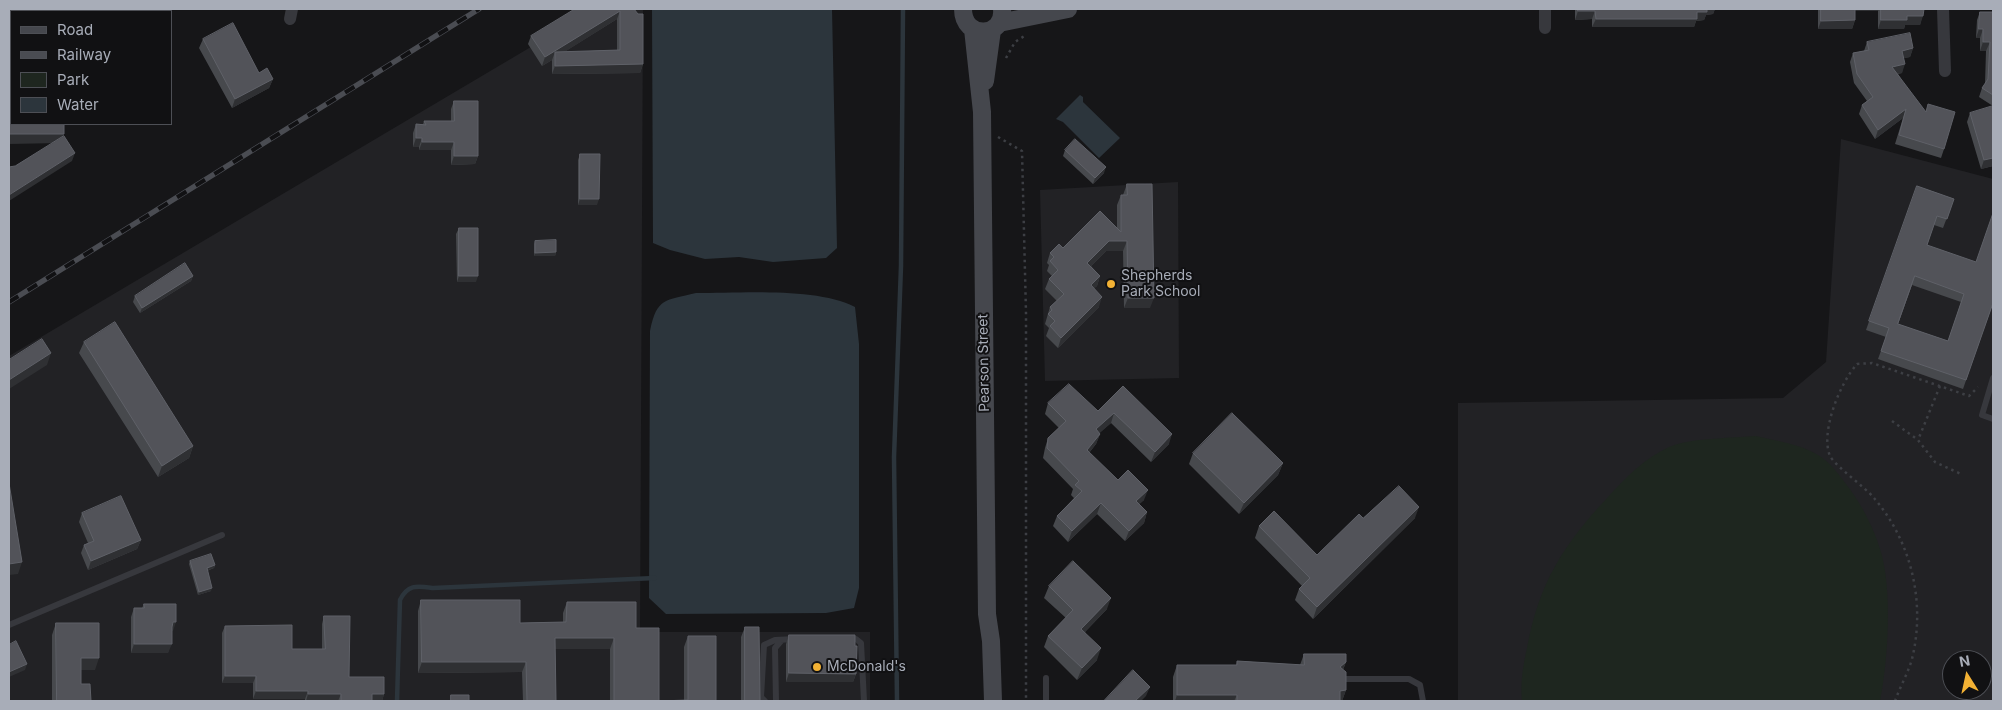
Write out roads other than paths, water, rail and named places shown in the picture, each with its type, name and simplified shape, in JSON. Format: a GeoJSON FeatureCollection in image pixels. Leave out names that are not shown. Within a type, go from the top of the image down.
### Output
{"type":"FeatureCollection","features":[{"type":"Feature","properties":{"kind":"main road","name":"Pearson Street"},"geometry":{"type":"LineString","coordinates":[[963,9],[965,21],[973,29],[982,112],[987,614],[991,641],[993,701]]}},
{"type":"Feature","properties":{"kind":"main road"},"geometry":{"type":"LineString","coordinates":[[973,29],[982,32],[998,21],[1068,9]]}},
{"type":"Feature","properties":{"kind":"main road","name":"Pearson Street"},"geometry":{"type":"LineString","coordinates":[[982,112],[998,21]]}},
{"type":"Feature","properties":{"kind":"main road","name":"Pearson Street"},"geometry":{"type":"LineString","coordinates":[[981,701],[982,642],[987,614]]}},
{"type":"Feature","properties":{"kind":"street"},"geometry":{"type":"LineString","coordinates":[[1545,9],[1545,28]]}},
{"type":"Feature","properties":{"kind":"street"},"geometry":{"type":"LineString","coordinates":[[1943,9],[1945,71]]}},
{"type":"Feature","properties":{"kind":"lane"},"geometry":{"type":"LineString","coordinates":[[1993,378],[1982,414],[1993,418]]}},
{"type":"Feature","properties":{"kind":"lane"},"geometry":{"type":"LineString","coordinates":[[9,625],[222,535]]}},
{"type":"Feature","properties":{"kind":"lane"},"geometry":{"type":"LineString","coordinates":[[776,701],[775,648],[784,639]]}},
{"type":"Feature","properties":{"kind":"lane"},"geometry":{"type":"LineString","coordinates":[[765,701],[762,697],[762,649],[767,642],[784,639],[804,639]]}},
{"type":"Feature","properties":{"kind":"lane"},"geometry":{"type":"LineString","coordinates":[[839,639],[856,639],[861,643],[864,701]]}},
{"type":"Feature","properties":{"kind":"lane"},"geometry":{"type":"LineString","coordinates":[[1046,678],[1046,701]]}},
{"type":"Feature","properties":{"kind":"lane"},"geometry":{"type":"LineString","coordinates":[[1342,679],[1409,680],[1420,685],[1423,701]]}},
{"type":"Feature","properties":{"kind":"water"},"geometry":{"type":"Polygon","coordinates":[[[652,9],[832,9],[837,248],[826,258],[773,262],[739,257],[705,259],[670,250],[653,243],[652,9]]]}},
{"type":"Feature","properties":{"kind":"water"},"geometry":{"type":"Polygon","coordinates":[[[1080,95],[1083,97],[1083,102],[1120,138],[1099,158],[1063,122],[1056,119],[1080,95]]]}},
{"type":"Feature","properties":{"kind":"water"},"geometry":{"type":"Polygon","coordinates":[[[778,292],[820,296],[855,307],[859,344],[859,588],[854,608],[826,613],[666,614],[649,598],[650,331],[659,306],[664,302],[696,293],[778,292]]]}},
{"type":"Feature","properties":{"kind":"waterway"},"geometry":{"type":"LineString","coordinates":[[897,701],[894,457],[901,266],[903,9]]}},
{"type":"Feature","properties":{"kind":"waterway"},"geometry":{"type":"LineString","coordinates":[[397,701],[400,600],[406,591],[414,587],[433,588],[655,578]]}},
{"type":"Feature","properties":{"kind":"railway"},"geometry":{"type":"LineString","coordinates":[[9,302],[479,9]]}},
{"type":"Feature","properties":{"kind":"place","name":"Shepherds Park School"},"geometry":{"type":"Point","coordinates":[1111,284]}},
{"type":"Feature","properties":{"kind":"place","name":"McDonald's"},"geometry":{"type":"Point","coordinates":[817,667]}}]}
